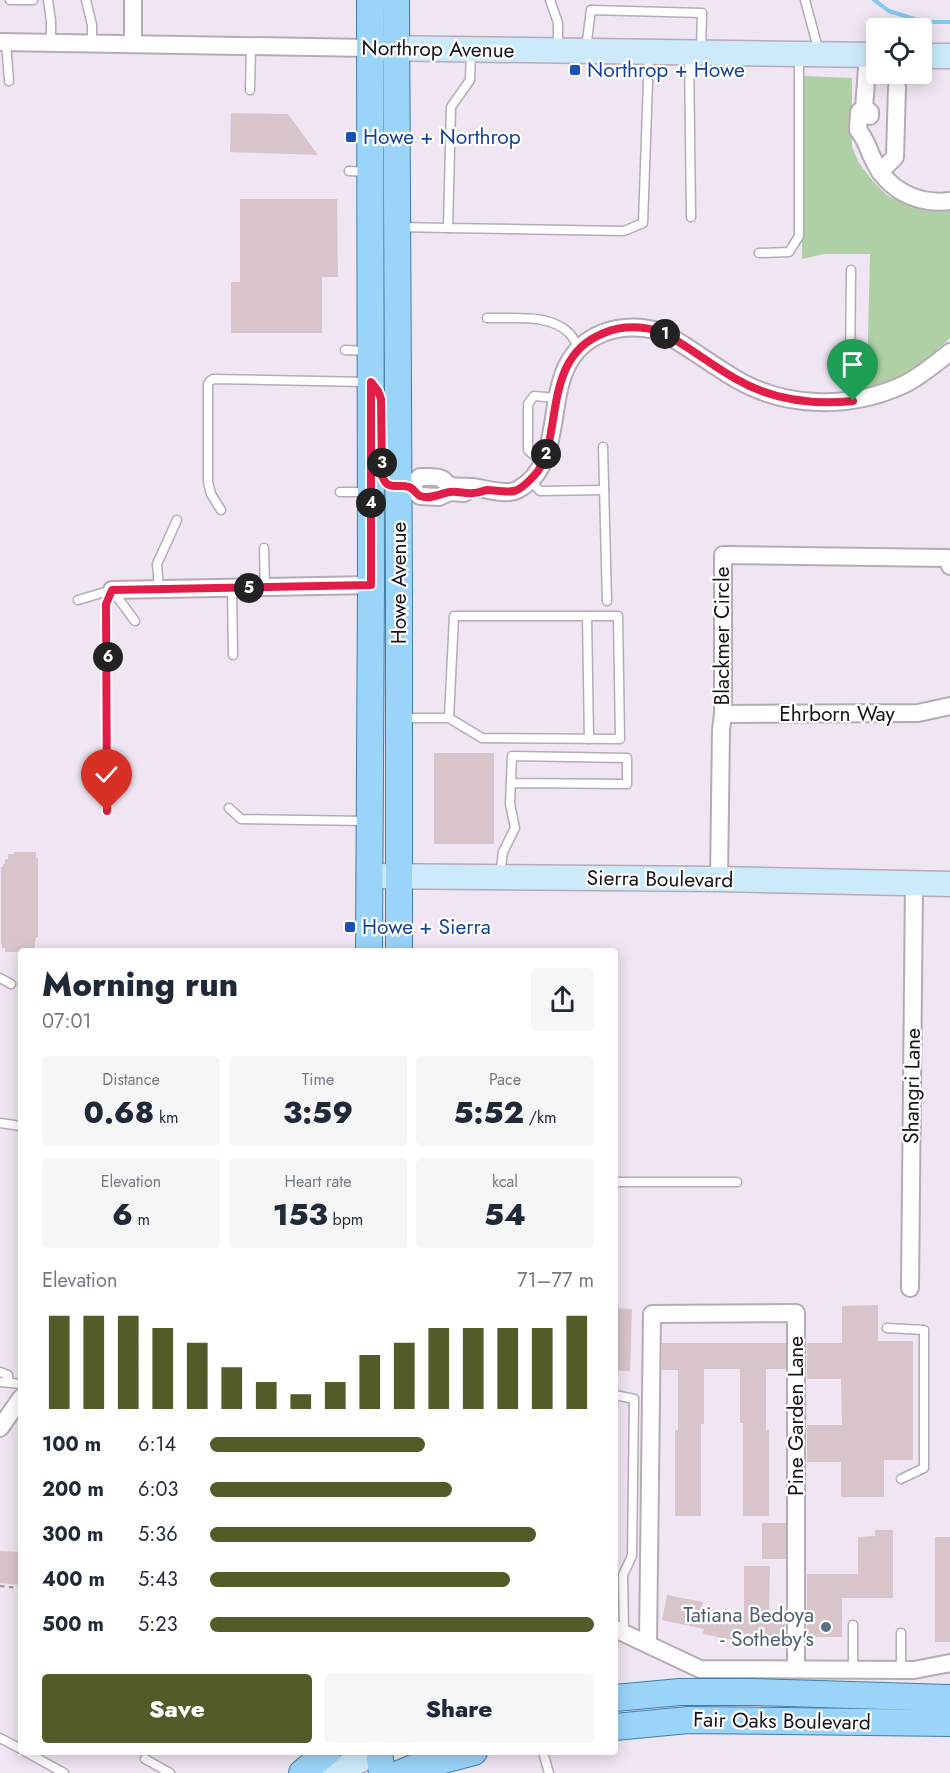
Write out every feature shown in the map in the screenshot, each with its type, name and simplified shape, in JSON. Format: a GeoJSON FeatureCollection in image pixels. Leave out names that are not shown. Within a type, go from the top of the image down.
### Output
{"type":"FeatureCollection","features":[{"type":"Feature","properties":{"kind":"main road","name":"Howe Avenue"},"geometry":{"type":"LineString","coordinates":[[369,948],[371,351],[359,171],[370,48],[370,0]]}},
{"type":"Feature","properties":{"kind":"main road","name":"Howe Avenue"},"geometry":{"type":"LineString","coordinates":[[396,0],[397,227],[404,487],[399,720],[399,948]]}},
{"type":"Feature","properties":{"kind":"main road"},"geometry":{"type":"LineString","coordinates":[[371,382],[381,399],[382,476],[388,485],[404,487]]}},
{"type":"Feature","properties":{"kind":"main road"},"geometry":{"type":"LineString","coordinates":[[371,585],[382,608],[382,698],[399,720]]}},
{"type":"Feature","properties":{"kind":"main road","name":"Fair Oaks Boulevard"},"geometry":{"type":"LineString","coordinates":[[618,1698],[680,1692],[743,1692],[950,1698]]}},
{"type":"Feature","properties":{"kind":"main road"},"geometry":{"type":"LineString","coordinates":[[793,1722],[808,1710],[950,1710]]}},
{"type":"Feature","properties":{"kind":"main road","name":"Fair Oaks Boulevard"},"geometry":{"type":"LineString","coordinates":[[618,1727],[688,1720],[950,1724]]}},
{"type":"Feature","properties":{"kind":"main road"},"geometry":{"type":"LineString","coordinates":[[302,1773],[323,1755]]}},
{"type":"Feature","properties":{"kind":"main road"},"geometry":{"type":"LineString","coordinates":[[379,1755],[382,1773]]}},
{"type":"Feature","properties":{"kind":"main road"},"geometry":{"type":"LineString","coordinates":[[410,1766],[460,1755]]}},
{"type":"Feature","properties":{"kind":"street"},"geometry":{"type":"LineString","coordinates":[[133,0],[133,43]]}},
{"type":"Feature","properties":{"kind":"street","name":"Northrop Avenue"},"geometry":{"type":"LineString","coordinates":[[3,42],[866,55]]}},
{"type":"Feature","properties":{"kind":"street"},"geometry":{"type":"LineString","coordinates":[[932,56],[950,56]]}},
{"type":"Feature","properties":{"kind":"street"},"geometry":{"type":"LineString","coordinates":[[868,84],[864,108],[859,112],[858,130],[880,172],[891,184],[914,198],[924,201],[950,201]]}},
{"type":"Feature","properties":{"kind":"street"},"geometry":{"type":"LineString","coordinates":[[880,172],[895,157],[897,87]]}},
{"type":"Feature","properties":{"kind":"street"},"geometry":{"type":"LineString","coordinates":[[404,487],[420,477],[440,477],[450,489],[475,487],[485,490],[515,491],[530,480],[544,460],[549,445],[560,380],[567,365],[579,348],[597,335],[612,329],[649,328],[673,338],[737,380],[763,392],[805,402],[853,401],[887,392],[923,373],[950,352]]}},
{"type":"Feature","properties":{"kind":"street","name":"Blackmer Circle"},"geometry":{"type":"LineString","coordinates":[[719,879],[720,750],[723,714],[723,555],[947,558],[950,566]]}},
{"type":"Feature","properties":{"kind":"street"},"geometry":{"type":"LineString","coordinates":[[112,590],[371,585]]}},
{"type":"Feature","properties":{"kind":"street","name":"Ehrborn Way"},"geometry":{"type":"LineString","coordinates":[[723,714],[918,713],[950,706]]}},
{"type":"Feature","properties":{"kind":"street","name":"Sierra Boulevard"},"geometry":{"type":"LineString","coordinates":[[369,876],[719,879],[950,884]]}},
{"type":"Feature","properties":{"kind":"street","name":"Shangri Lane"},"geometry":{"type":"LineString","coordinates":[[910,1288],[914,884]]}},
{"type":"Feature","properties":{"kind":"street","name":"Pine Garden Lane"},"geometry":{"type":"LineString","coordinates":[[648,1644],[652,1314],[796,1313],[792,1670]]}},
{"type":"Feature","properties":{"kind":"street"},"geometry":{"type":"LineString","coordinates":[[0,1428],[18,1402]]}},
{"type":"Feature","properties":{"kind":"street"},"geometry":{"type":"LineString","coordinates":[[620,1632],[700,1669],[901,1670],[934,1668],[950,1664]]}},
{"type":"Feature","properties":{"kind":"street"},"geometry":{"type":"LineString","coordinates":[[333,1773],[372,1755]]}},
{"type":"Feature","properties":{"kind":"lane"},"geometry":{"type":"LineString","coordinates":[[10,0],[33,0]]}},
{"type":"Feature","properties":{"kind":"lane"},"geometry":{"type":"LineString","coordinates":[[48,0],[51,43]]}},
{"type":"Feature","properties":{"kind":"lane"},"geometry":{"type":"LineString","coordinates":[[86,0],[92,25],[92,43]]}},
{"type":"Feature","properties":{"kind":"lane"},"geometry":{"type":"LineString","coordinates":[[550,0],[558,23],[558,51]]}},
{"type":"Feature","properties":{"kind":"lane"},"geometry":{"type":"LineString","coordinates":[[759,253],[789,252],[799,236],[809,55],[805,0]]}},
{"type":"Feature","properties":{"kind":"lane"},"geometry":{"type":"LineString","coordinates":[[586,51],[591,10],[702,13],[695,53],[691,217]]}},
{"type":"Feature","properties":{"kind":"lane"},"geometry":{"type":"LineString","coordinates":[[3,42],[9,81]]}},
{"type":"Feature","properties":{"kind":"lane"},"geometry":{"type":"LineString","coordinates":[[250,90],[251,46]]}},
{"type":"Feature","properties":{"kind":"lane"},"geometry":{"type":"LineString","coordinates":[[448,228],[451,107],[470,81],[471,50]]}},
{"type":"Feature","properties":{"kind":"lane"},"geometry":{"type":"LineString","coordinates":[[397,227],[624,231],[643,223],[649,52]]}},
{"type":"Feature","properties":{"kind":"lane"},"geometry":{"type":"LineString","coordinates":[[851,270],[850,373],[853,401]]}},
{"type":"Feature","properties":{"kind":"lane"},"geometry":{"type":"LineString","coordinates":[[487,318],[535,319],[557,324],[569,333],[579,348]]}},
{"type":"Feature","properties":{"kind":"lane"},"geometry":{"type":"LineString","coordinates":[[345,350],[371,351]]}},
{"type":"Feature","properties":{"kind":"lane"},"geometry":{"type":"LineString","coordinates":[[221,510],[209,489],[207,474],[208,384],[210,381],[213,379],[371,382]]}},
{"type":"Feature","properties":{"kind":"lane"},"geometry":{"type":"LineString","coordinates":[[544,460],[528,450],[528,404],[534,396],[557,398]]}},
{"type":"Feature","properties":{"kind":"lane"},"geometry":{"type":"LineString","coordinates":[[603,447],[607,601]]}},
{"type":"Feature","properties":{"kind":"lane"},"geometry":{"type":"LineString","coordinates":[[530,480],[540,491],[604,490]]}},
{"type":"Feature","properties":{"kind":"lane"},"geometry":{"type":"LineString","coordinates":[[340,492],[371,492]]}},
{"type":"Feature","properties":{"kind":"lane"},"geometry":{"type":"LineString","coordinates":[[159,590],[157,564],[177,520]]}},
{"type":"Feature","properties":{"kind":"lane"},"geometry":{"type":"LineString","coordinates":[[264,548],[265,588]]}},
{"type":"Feature","properties":{"kind":"lane"},"geometry":{"type":"LineString","coordinates":[[232,588],[233,655]]}},
{"type":"Feature","properties":{"kind":"lane"},"geometry":{"type":"LineString","coordinates":[[78,600],[112,590]]}},
{"type":"Feature","properties":{"kind":"lane"},"geometry":{"type":"LineString","coordinates":[[112,590],[135,621]]}},
{"type":"Feature","properties":{"kind":"lane"},"geometry":{"type":"LineString","coordinates":[[107,811],[106,604],[112,590]]}},
{"type":"Feature","properties":{"kind":"lane"},"geometry":{"type":"LineString","coordinates":[[399,720],[449,718],[482,738],[620,739],[618,616],[454,616],[449,718]]}},
{"type":"Feature","properties":{"kind":"lane"},"geometry":{"type":"LineString","coordinates":[[587,616],[589,739]]}},
{"type":"Feature","properties":{"kind":"lane"},"geometry":{"type":"LineString","coordinates":[[500,877],[503,852],[514,828],[510,804],[512,756],[627,758],[627,784],[511,783]]}},
{"type":"Feature","properties":{"kind":"lane"},"geometry":{"type":"LineString","coordinates":[[229,808],[241,819],[370,821]]}},
{"type":"Feature","properties":{"kind":"lane"},"geometry":{"type":"LineString","coordinates":[[0,978],[11,984]]}},
{"type":"Feature","properties":{"kind":"lane"},"geometry":{"type":"LineString","coordinates":[[0,1123],[18,1126]]}},
{"type":"Feature","properties":{"kind":"lane"},"geometry":{"type":"LineString","coordinates":[[618,1182],[737,1182]]}},
{"type":"Feature","properties":{"kind":"lane"},"geometry":{"type":"LineString","coordinates":[[887,1328],[924,1330],[924,1468],[901,1479]]}},
{"type":"Feature","properties":{"kind":"lane"},"geometry":{"type":"LineString","coordinates":[[0,1372],[8,1375],[5,1382]]}},
{"type":"Feature","properties":{"kind":"lane"},"geometry":{"type":"LineString","coordinates":[[618,1396],[634,1399],[632,1556],[623,1575],[620,1632]]}},
{"type":"Feature","properties":{"kind":"lane"},"geometry":{"type":"LineString","coordinates":[[853,1625],[853,1670]]}},
{"type":"Feature","properties":{"kind":"lane"},"geometry":{"type":"LineString","coordinates":[[901,1633],[901,1670]]}},
{"type":"Feature","properties":{"kind":"lane"},"geometry":{"type":"LineString","coordinates":[[0,1738],[18,1747]]}},
{"type":"Feature","properties":{"kind":"lane"},"geometry":{"type":"LineString","coordinates":[[31,1755],[64,1773]]}},
{"type":"Feature","properties":{"kind":"lane"},"geometry":{"type":"LineString","coordinates":[[544,1755],[549,1773]]}},
{"type":"Feature","properties":{"kind":"lane"},"geometry":{"type":"LineString","coordinates":[[145,1759],[170,1773]]}},
{"type":"Feature","properties":{"kind":"path"},"geometry":{"type":"LineString","coordinates":[[0,1586],[18,1588]]}},
{"type":"Feature","properties":{"kind":"green space"},"geometry":{"type":"Polygon","coordinates":[[[803,76],[852,78],[852,147],[859,163],[888,196],[911,206],[934,209],[950,206],[950,338],[908,373],[884,384],[856,391],[854,389],[855,377],[867,377],[870,254],[824,254],[802,259],[803,76]]]}},
{"type":"Feature","properties":{"kind":"building"},"geometry":{"type":"Polygon","coordinates":[[[231,113],[288,114],[318,155],[230,152],[231,113]]]}},
{"type":"Feature","properties":{"kind":"building"},"geometry":{"type":"Polygon","coordinates":[[[240,199],[337,199],[338,277],[322,277],[322,333],[231,333],[231,282],[240,282],[240,199]]]}},
{"type":"Feature","properties":{"kind":"building"},"geometry":{"type":"Polygon","coordinates":[[[434,753],[494,753],[494,844],[434,844],[434,753]]]}},
{"type":"Feature","properties":{"kind":"building"},"geometry":{"type":"Polygon","coordinates":[[[14,852],[36,852],[36,858],[38,858],[38,937],[36,937],[34,948],[18,948],[18,952],[5,952],[1,944],[1,867],[5,864],[5,859],[8,859],[8,854],[14,854],[14,852]]]}},
{"type":"Feature","properties":{"kind":"building"},"geometry":{"type":"Polygon","coordinates":[[[878,1305],[878,1341],[913,1341],[913,1460],[884,1460],[884,1497],[841,1497],[841,1462],[807,1462],[807,1425],[842,1425],[841,1379],[807,1379],[807,1343],[842,1343],[842,1306],[878,1305]]]}},
{"type":"Feature","properties":{"kind":"building"},"geometry":{"type":"Polygon","coordinates":[[[618,1308],[632,1309],[630,1371],[618,1371],[618,1308]]]}},
{"type":"Feature","properties":{"kind":"building"},"geometry":{"type":"Polygon","coordinates":[[[662,1343],[786,1343],[786,1369],[766,1369],[769,1516],[743,1516],[743,1423],[740,1423],[740,1369],[704,1369],[704,1424],[701,1424],[701,1516],[675,1516],[678,1370],[662,1370],[662,1343]]]}},
{"type":"Feature","properties":{"kind":"building"},"geometry":{"type":"Polygon","coordinates":[[[762,1523],[786,1523],[786,1559],[762,1559],[762,1523]]]}},
{"type":"Feature","properties":{"kind":"building"},"geometry":{"type":"Polygon","coordinates":[[[875,1530],[893,1530],[893,1598],[842,1598],[842,1637],[807,1637],[807,1574],[858,1574],[858,1537],[875,1536],[875,1530]]]}},
{"type":"Feature","properties":{"kind":"building"},"geometry":{"type":"Polygon","coordinates":[[[935,1537],[950,1537],[950,1642],[935,1642],[935,1537]]]}},
{"type":"Feature","properties":{"kind":"building"},"geometry":{"type":"Polygon","coordinates":[[[0,1551],[18,1552],[18,1585],[0,1583],[0,1551]]]}},
{"type":"Feature","properties":{"kind":"building"},"geometry":{"type":"Polygon","coordinates":[[[744,1566],[770,1566],[769,1615],[786,1619],[782,1644],[740,1636],[739,1641],[703,1634],[704,1629],[662,1620],[667,1595],[703,1602],[702,1607],[744,1616],[744,1566]]]}},
{"type":"Feature","properties":{"kind":"waterway"},"geometry":{"type":"LineString","coordinates":[[874,0],[889,11],[924,22],[950,22]]}},
{"type":"Feature","properties":{"kind":"place","name":"Northrop + Howe"},"geometry":{"type":"Point","coordinates":[575,70]}},
{"type":"Feature","properties":{"kind":"place","name":"Howe + Northrop"},"geometry":{"type":"Point","coordinates":[351,137]}},
{"type":"Feature","properties":{"kind":"place","name":"Howe + Sierra"},"geometry":{"type":"Point","coordinates":[350,927]}},
{"type":"Feature","properties":{"kind":"place","name":"Tatiana Bedoya - Sotheby's"},"geometry":{"type":"Point","coordinates":[826,1627]}},
{"type":"Feature","properties":{"kind":"route"},"geometry":{"type":"LineString","coordinates":[[107,811],[106,604],[112,590],[371,585],[371,382],[381,399],[384,482],[388,485],[409,487],[420,496],[439,497],[450,492],[515,491],[530,480],[545,459],[560,380],[567,365],[579,348],[597,335],[612,329],[649,328],[662,332],[737,380],[763,392],[805,402],[853,401]]}}]}
